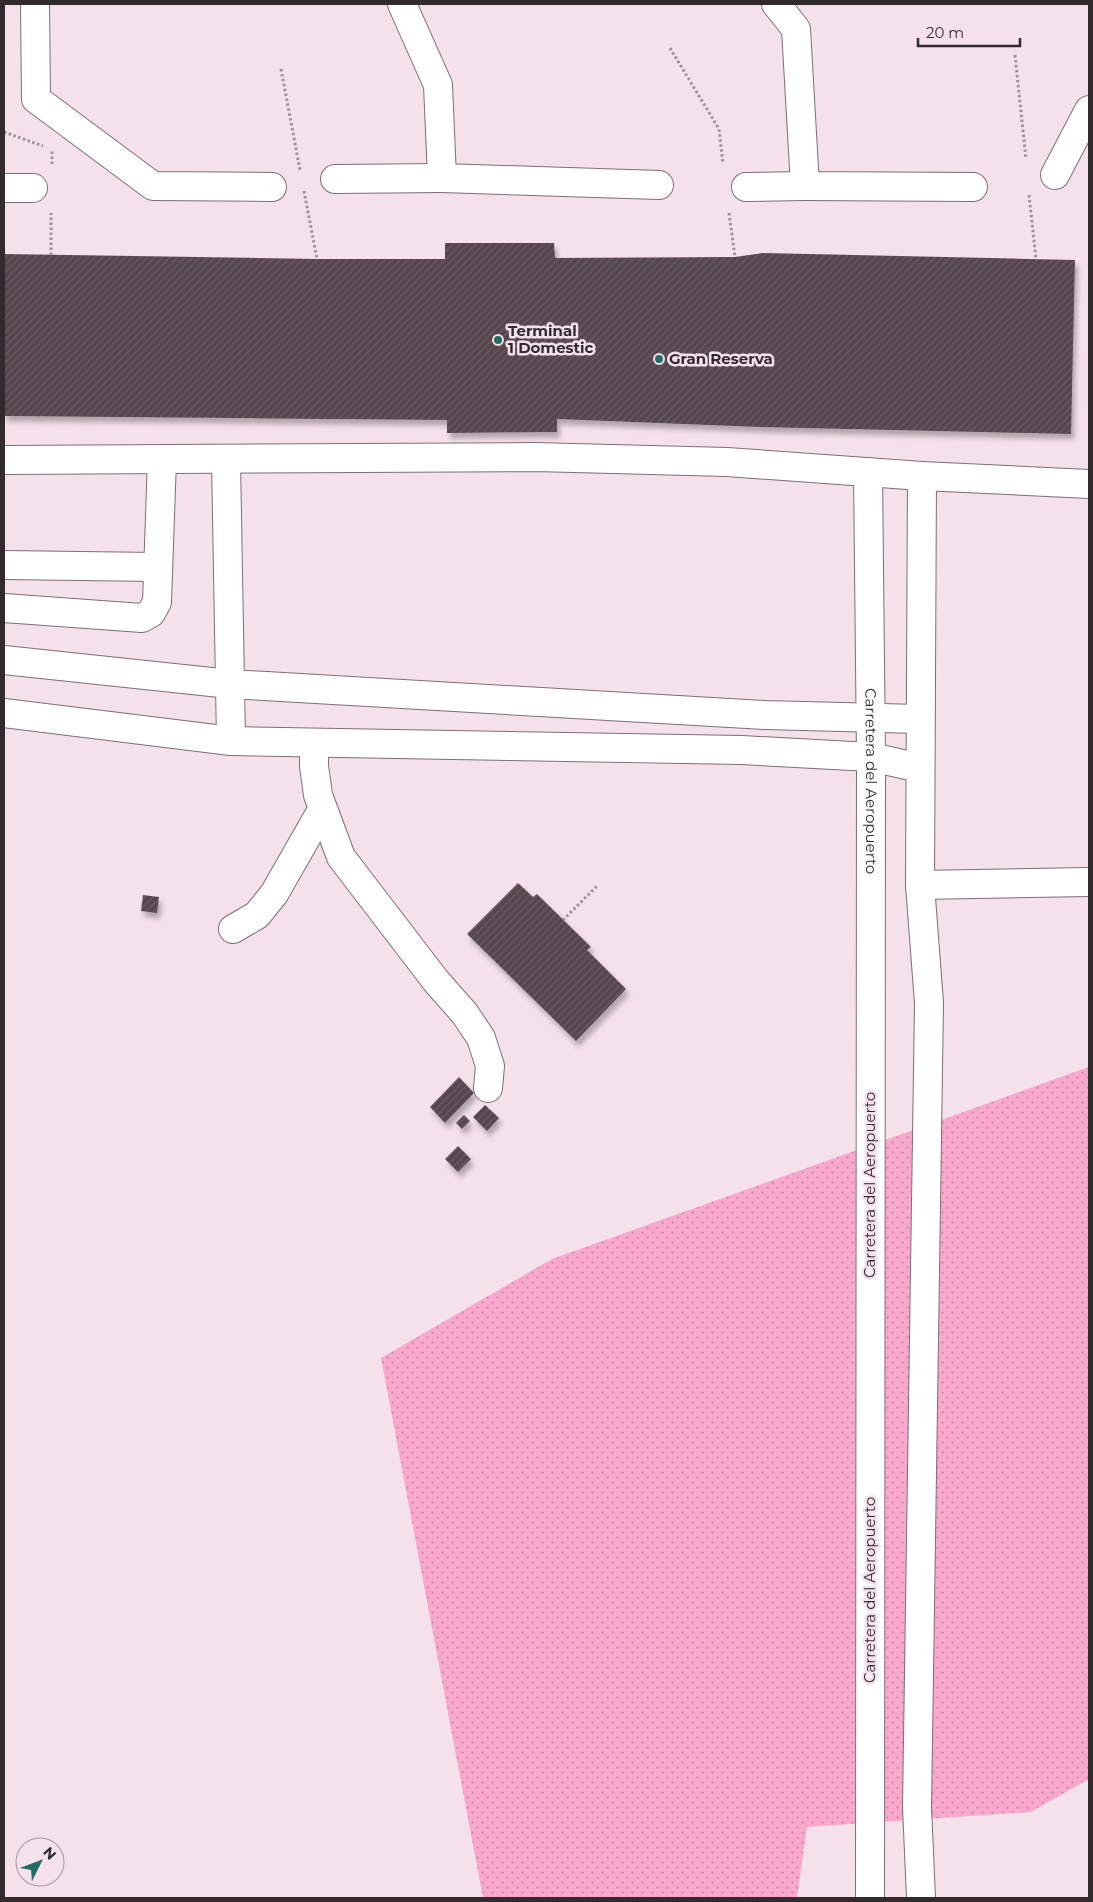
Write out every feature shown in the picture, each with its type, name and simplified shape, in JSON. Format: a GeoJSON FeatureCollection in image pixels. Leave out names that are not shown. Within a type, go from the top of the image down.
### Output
{"type":"FeatureCollection","features":[{"type":"Feature","properties":{"kind":"street"},"geometry":{"type":"LineString","coordinates":[[35,4],[36,99],[153,186],[272,187]]}},
{"type":"Feature","properties":{"kind":"street"},"geometry":{"type":"LineString","coordinates":[[402,4],[438,85],[442,178]]}},
{"type":"Feature","properties":{"kind":"street"},"geometry":{"type":"LineString","coordinates":[[776,4],[796,28],[805,186]]}},
{"type":"Feature","properties":{"kind":"street"},"geometry":{"type":"LineString","coordinates":[[1055,175],[1089,110]]}},
{"type":"Feature","properties":{"kind":"street"},"geometry":{"type":"LineString","coordinates":[[335,179],[442,178],[659,185]]}},
{"type":"Feature","properties":{"kind":"street"},"geometry":{"type":"LineString","coordinates":[[737,197],[805,186],[973,187]]}},
{"type":"Feature","properties":{"kind":"street"},"geometry":{"type":"LineString","coordinates":[[4,188],[33,188]]}},
{"type":"Feature","properties":{"kind":"street"},"geometry":{"type":"LineString","coordinates":[[4,460],[535,457],[727,462],[922,476],[1089,484]]}},
{"type":"Feature","properties":{"kind":"street"},"geometry":{"type":"LineString","coordinates":[[4,608],[142,618],[151,613],[157,602],[162,459]]}},
{"type":"Feature","properties":{"kind":"street"},"geometry":{"type":"LineString","coordinates":[[226,460],[231,741]]}},
{"type":"Feature","properties":{"kind":"street","name":"Carretera del Aeropuerto"},"geometry":{"type":"LineString","coordinates":[[868,472],[871,718],[870,1898]]}},
{"type":"Feature","properties":{"kind":"street"},"geometry":{"type":"LineString","coordinates":[[921,1898],[917,1806],[929,1004],[920,886],[922,476]]}},
{"type":"Feature","properties":{"kind":"street"},"geometry":{"type":"LineString","coordinates":[[4,565],[157,567]]}},
{"type":"Feature","properties":{"kind":"street"},"geometry":{"type":"LineString","coordinates":[[4,660],[230,684],[765,715],[920,719]]}},
{"type":"Feature","properties":{"kind":"street"},"geometry":{"type":"LineString","coordinates":[[4,713],[231,741],[742,750],[871,757],[920,768]]}},
{"type":"Feature","properties":{"kind":"street"},"geometry":{"type":"LineString","coordinates":[[314,743],[315,780],[322,810],[341,857],[482,1038],[490,1066],[488,1088]]}},
{"type":"Feature","properties":{"kind":"street"},"geometry":{"type":"LineString","coordinates":[[233,929],[257,915],[274,894],[322,810]]}},
{"type":"Feature","properties":{"kind":"street"},"geometry":{"type":"LineString","coordinates":[[920,886],[1089,882]]}},
{"type":"Feature","properties":{"kind":"path"},"geometry":{"type":"LineString","coordinates":[[670,48],[719,128],[724,168]]}},
{"type":"Feature","properties":{"kind":"path"},"geometry":{"type":"LineString","coordinates":[[281,69],[301,174]]}},
{"type":"Feature","properties":{"kind":"path"},"geometry":{"type":"LineString","coordinates":[[303,183],[318,259]]}},
{"type":"Feature","properties":{"kind":"path"},"geometry":{"type":"LineString","coordinates":[[735,257],[737,197]]}},
{"type":"Feature","properties":{"kind":"path"},"geometry":{"type":"LineString","coordinates":[[563,920],[597,886]]}},
{"type":"Feature","properties":{"kind":"shaded area"},"geometry":{"type":"Polygon","coordinates":[[[1089,1067],[1089,1779],[1031,1812],[807,1827],[797,1898],[483,1898],[381,1358],[552,1259],[1089,1067]]]}},
{"type":"Feature","properties":{"kind":"building"},"geometry":{"type":"Polygon","coordinates":[[[445,243],[554,243],[555,258],[735,257],[763,253],[1075,260],[1071,434],[760,427],[557,419],[557,432],[447,433],[447,420],[4,416],[4,254],[445,259],[445,243]]]}},
{"type":"Feature","properties":{"kind":"building"},"geometry":{"type":"Polygon","coordinates":[[[518,883],[533,897],[537,894],[591,947],[587,950],[626,989],[576,1041],[467,934],[518,883]]]}},
{"type":"Feature","properties":{"kind":"building"},"geometry":{"type":"Polygon","coordinates":[[[143,895],[159,897],[157,913],[141,911],[143,895]]]}},
{"type":"Feature","properties":{"kind":"building"},"geometry":{"type":"Polygon","coordinates":[[[459,1077],[474,1093],[445,1123],[430,1107],[459,1077]]]}},
{"type":"Feature","properties":{"kind":"building"},"geometry":{"type":"Polygon","coordinates":[[[485,1105],[499,1118],[487,1131],[473,1117],[485,1105]]]}},
{"type":"Feature","properties":{"kind":"building"},"geometry":{"type":"Polygon","coordinates":[[[464,1115],[470,1121],[462,1129],[456,1123],[464,1115]]]}},
{"type":"Feature","properties":{"kind":"building"},"geometry":{"type":"Polygon","coordinates":[[[458,1146],[471,1159],[458,1172],[445,1159],[458,1146]]]}},
{"type":"Feature","properties":{"kind":"place","name":"Terminal 1 Domestic"},"geometry":{"type":"Point","coordinates":[498,340]}},
{"type":"Feature","properties":{"kind":"place","name":"Gran Reserva"},"geometry":{"type":"Point","coordinates":[659,359]}}]}
